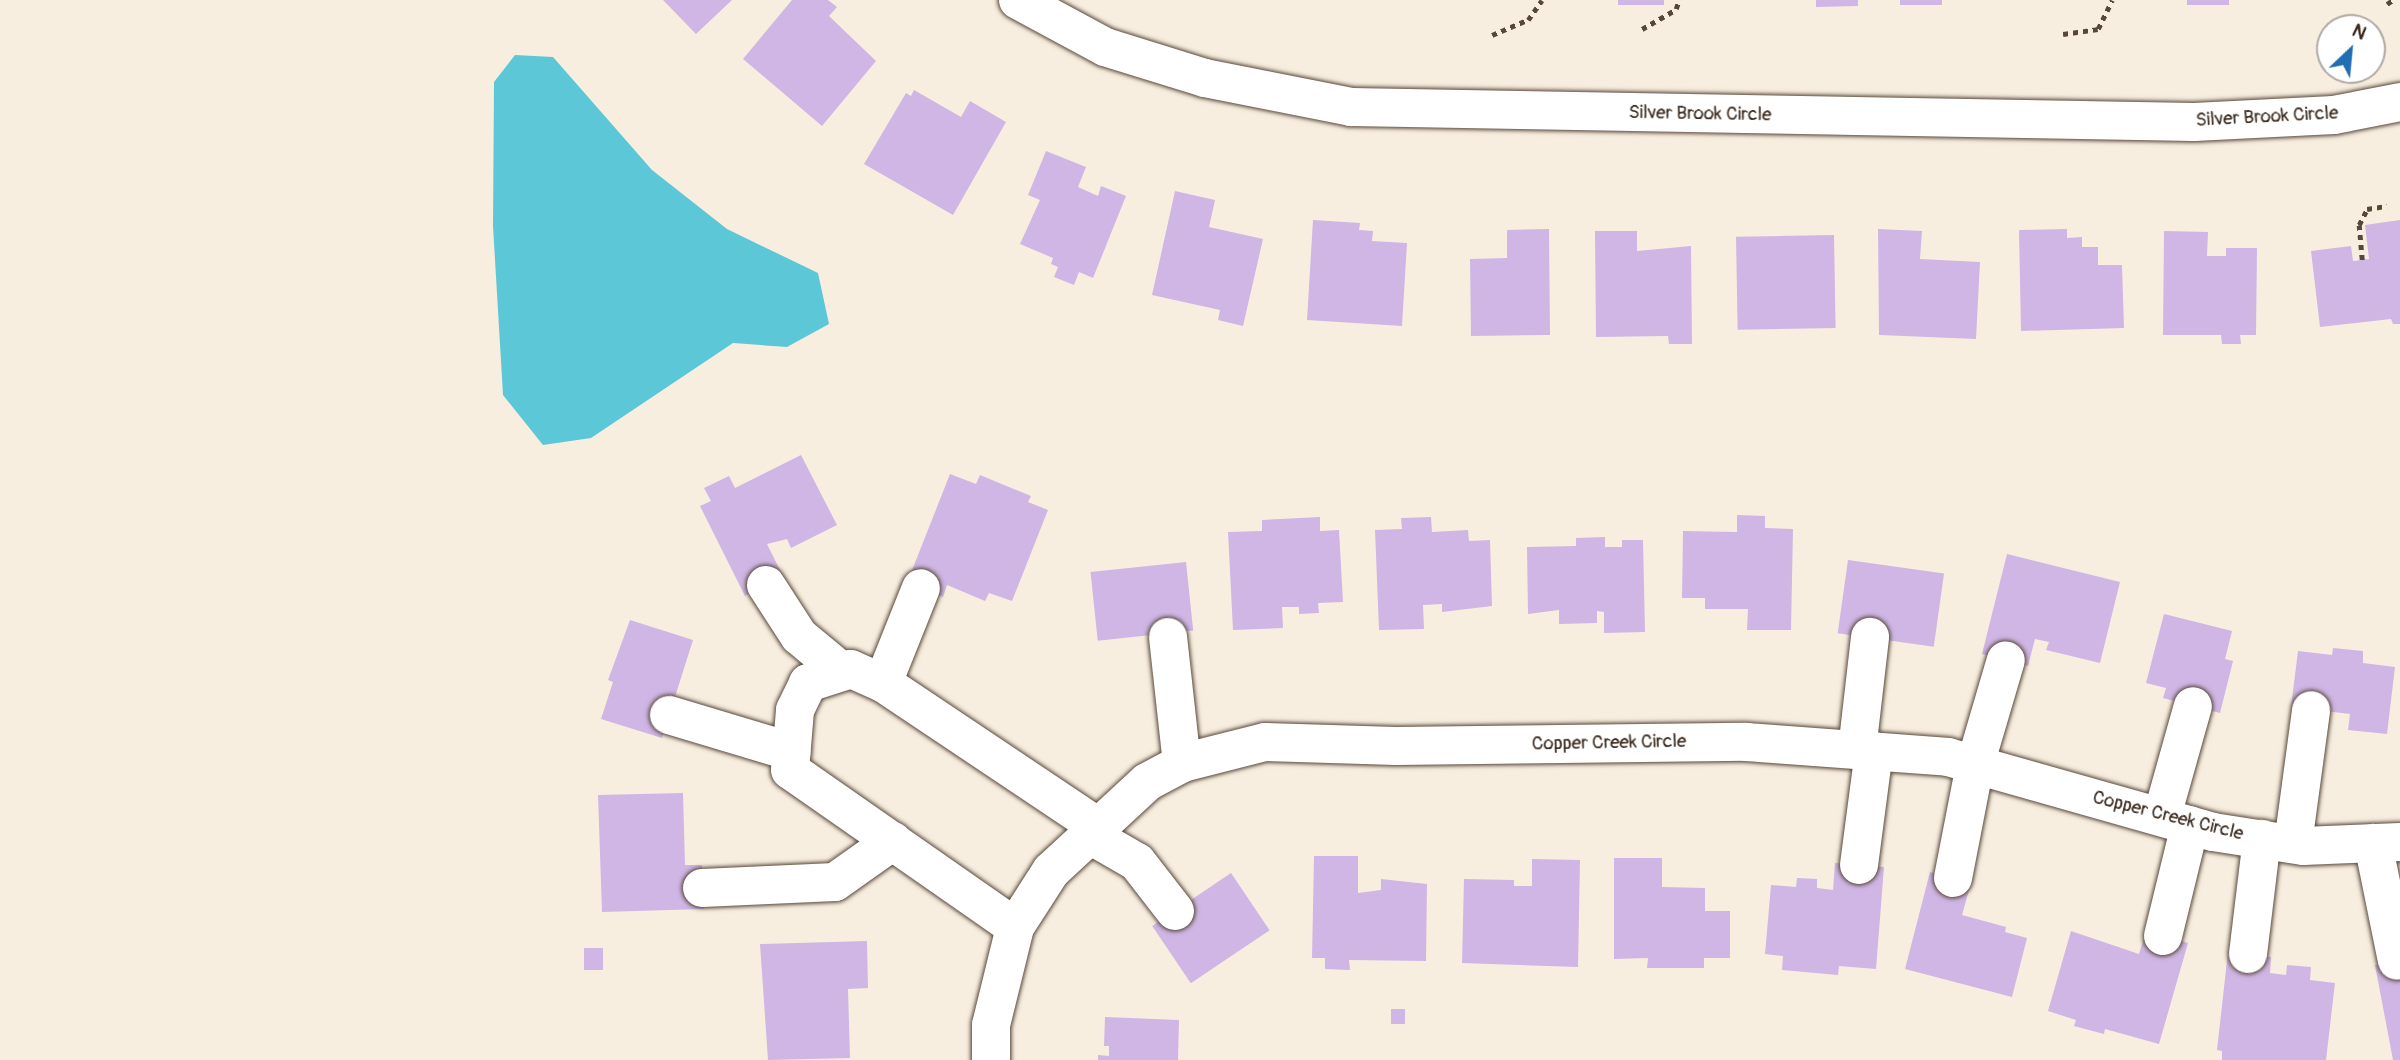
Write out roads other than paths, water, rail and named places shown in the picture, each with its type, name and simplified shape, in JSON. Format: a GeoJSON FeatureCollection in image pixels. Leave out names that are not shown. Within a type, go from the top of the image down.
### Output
{"type":"FeatureCollection","features":[{"type":"Feature","properties":{"kind":"street","name":"Silver Brook Circle"},"geometry":{"type":"LineString","coordinates":[[1018,0],[1112,49],[1205,78],[1350,107],[2194,122],[2334,115],[2400,102]]}},
{"type":"Feature","properties":{"kind":"street"},"geometry":{"type":"LineString","coordinates":[[765,586],[799,636],[841,671]]}},
{"type":"Feature","properties":{"kind":"street"},"geometry":{"type":"LineString","coordinates":[[883,682],[921,588]]}},
{"type":"Feature","properties":{"kind":"street"},"geometry":{"type":"LineString","coordinates":[[1859,865],[1870,636]]}},
{"type":"Feature","properties":{"kind":"street"},"geometry":{"type":"LineString","coordinates":[[1168,637],[1182,763]]}},
{"type":"Feature","properties":{"kind":"street"},"geometry":{"type":"LineString","coordinates":[[1953,878],[1975,765],[2006,660]]}},
{"type":"Feature","properties":{"kind":"street"},"geometry":{"type":"LineString","coordinates":[[1015,927],[790,770],[795,710],[808,683],[851,669],[883,682],[1137,862],[1175,911]]}},
{"type":"Feature","properties":{"kind":"street"},"geometry":{"type":"LineString","coordinates":[[2163,936],[2193,706]]}},
{"type":"Feature","properties":{"kind":"street"},"geometry":{"type":"LineString","coordinates":[[2248,954],[2311,710]]}},
{"type":"Feature","properties":{"kind":"street"},"geometry":{"type":"LineString","coordinates":[[669,715],[792,752]]}},
{"type":"Feature","properties":{"kind":"street","name":"Copper Creek Circle"},"geometry":{"type":"LineString","coordinates":[[991,1060],[991,1025],[1015,927],[1051,872],[1147,782],[1182,763],[1265,742],[1396,746],[1746,742],[1948,757],[2176,821],[2277,842],[2387,843]]}},
{"type":"Feature","properties":{"kind":"street"},"geometry":{"type":"LineString","coordinates":[[702,888],[835,882],[893,841]]}},
{"type":"Feature","properties":{"kind":"street"},"geometry":{"type":"LineString","coordinates":[[2387,843],[2398,961]]}},
{"type":"Feature","properties":{"kind":"water"},"geometry":{"type":"Polygon","coordinates":[[[515,55],[553,57],[652,170],[727,229],[818,273],[829,324],[787,347],[733,343],[591,438],[543,445],[503,395],[493,226],[494,82],[515,55]]]}}]}
